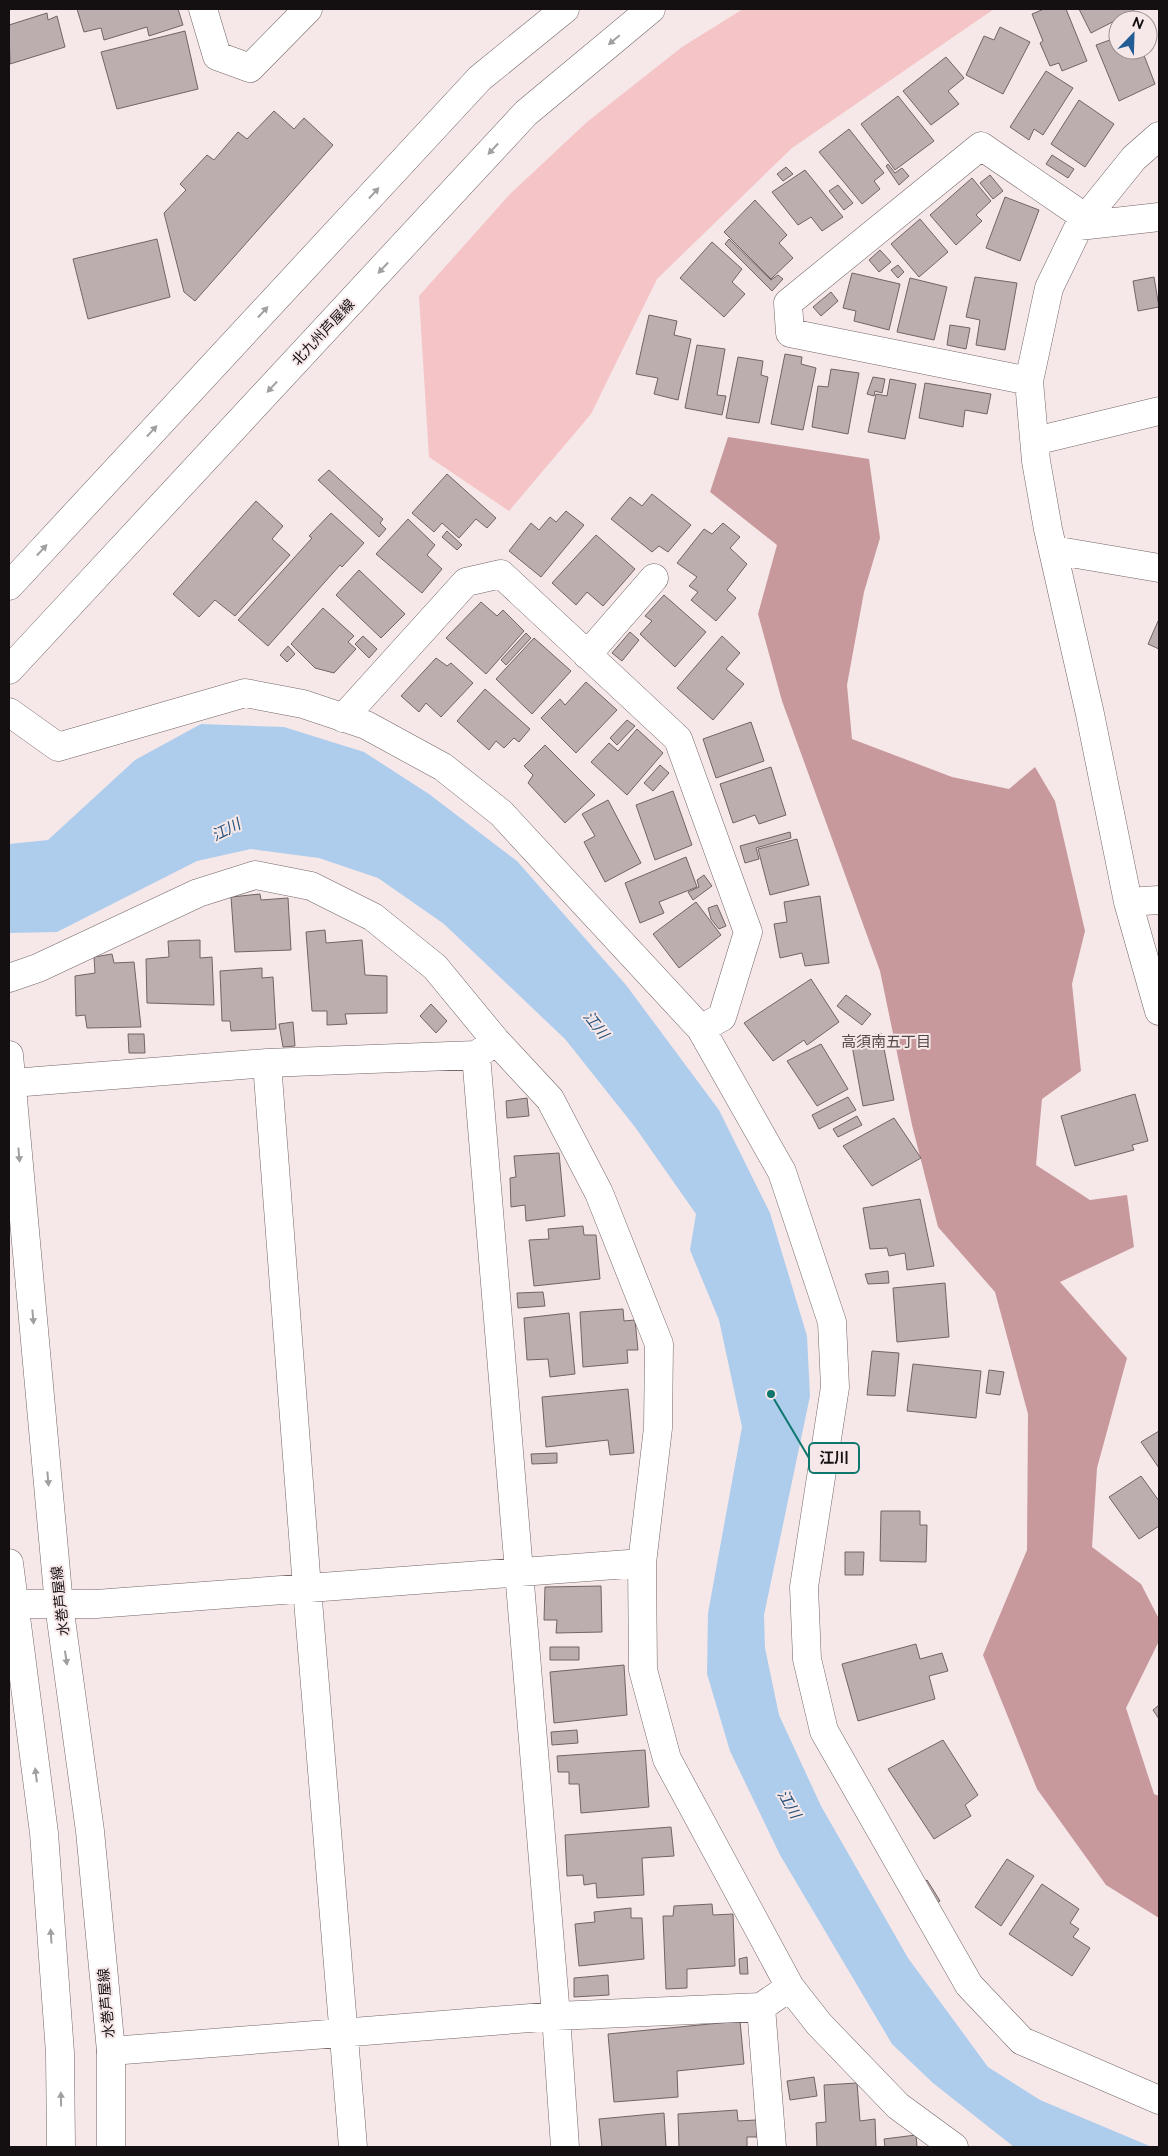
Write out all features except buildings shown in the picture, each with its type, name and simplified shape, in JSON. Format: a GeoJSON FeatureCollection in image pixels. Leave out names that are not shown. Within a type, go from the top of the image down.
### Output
{"type":"FeatureCollection","features":[{"type":"Feature","properties":{"kind":"street"},"geometry":{"type":"LineString","coordinates":[[203,9],[218,56],[250,68],[308,9]]}},
{"type":"Feature","properties":{"kind":"street","name":"北九州芦屋線"},"geometry":{"type":"LineString","coordinates":[[9,670],[526,113],[651,9]]}},
{"type":"Feature","properties":{"kind":"street"},"geometry":{"type":"LineString","coordinates":[[9,586],[480,78],[562,10]]}},
{"type":"Feature","properties":{"kind":"street"},"geometry":{"type":"LineString","coordinates":[[1159,136],[1134,158],[1082,222],[1049,288],[1030,381],[1036,461],[1053,550],[1090,714],[1128,902],[1159,1011]]}},
{"type":"Feature","properties":{"kind":"street"},"geometry":{"type":"LineString","coordinates":[[1030,381],[790,333],[788,303],[981,146],[1082,222],[1159,217]]}},
{"type":"Feature","properties":{"kind":"street"},"geometry":{"type":"LineString","coordinates":[[1035,441],[1159,411]]}},
{"type":"Feature","properties":{"kind":"street"},"geometry":{"type":"LineString","coordinates":[[1053,550],[1159,568]]}},
{"type":"Feature","properties":{"kind":"street"},"geometry":{"type":"LineString","coordinates":[[343,718],[466,582],[500,574],[678,739],[748,932],[722,1017],[701,1029]]}},
{"type":"Feature","properties":{"kind":"street"},"geometry":{"type":"LineString","coordinates":[[587,655],[654,578]]}},
{"type":"Feature","properties":{"kind":"street"},"geometry":{"type":"LineString","coordinates":[[9,712],[58,747],[245,693],[303,704],[366,725],[443,767],[501,813],[701,1029],[782,1172],[832,1322],[836,1387],[804,1587],[807,1659],[824,1731],[969,1985],[1022,2041],[1159,2100]]}},
{"type":"Feature","properties":{"kind":"street"},"geometry":{"type":"LineString","coordinates":[[9,978],[38,968],[198,893],[255,875],[311,886],[373,918],[434,967],[486,1048],[550,1099],[599,1193],[658,1344],[658,1428],[642,1563],[643,1670],[667,1760],[790,1988],[819,2024],[898,2106],[954,2147]]}},
{"type":"Feature","properties":{"kind":"street"},"geometry":{"type":"LineString","coordinates":[[1128,902],[1159,900]]}},
{"type":"Feature","properties":{"kind":"street"},"geometry":{"type":"LineString","coordinates":[[12,1083],[486,1048]]}},
{"type":"Feature","properties":{"kind":"street"},"geometry":{"type":"LineString","coordinates":[[486,1048],[518,1574],[556,2016],[565,2147]]}},
{"type":"Feature","properties":{"kind":"street","name":"水巻芦屋線"},"geometry":{"type":"LineString","coordinates":[[9,1054],[59,1605],[90,1831],[110,2051],[111,2147]]}},
{"type":"Feature","properties":{"kind":"street"},"geometry":{"type":"LineString","coordinates":[[267,1063],[307,1588],[353,2147]]}},
{"type":"Feature","properties":{"kind":"street"},"geometry":{"type":"LineString","coordinates":[[9,1563],[44,1833],[60,2052],[61,2147]]}},
{"type":"Feature","properties":{"kind":"street"},"geometry":{"type":"LineString","coordinates":[[14,1604],[59,1605],[518,1574],[642,1563]]}},
{"type":"Feature","properties":{"kind":"street"},"geometry":{"type":"LineString","coordinates":[[110,2051],[556,2016],[760,2007],[790,1988]]}},
{"type":"Feature","properties":{"kind":"street"},"geometry":{"type":"LineString","coordinates":[[760,2007],[772,2147]]}},
{"type":"Feature","properties":{"kind":"shaded area"},"geometry":{"type":"Polygon","coordinates":[[[743,9],[994,9],[792,148],[657,279],[591,414],[509,511],[429,457],[419,296],[510,194],[587,122],[682,47],[743,9]]]}},
{"type":"Feature","properties":{"kind":"shaded area"},"geometry":{"type":"Polygon","coordinates":[[[728,437],[869,459],[880,538],[864,592],[847,685],[852,739],[952,777],[1009,789],[1035,767],[1055,801],[1085,931],[1072,984],[1081,1071],[1042,1099],[1036,1165],[1090,1200],[1127,1195],[1134,1247],[1060,1282],[1127,1358],[1097,1468],[1092,1547],[1141,1584],[1159,1619],[1159,1641],[1126,1708],[1154,1794],[1159,1796],[1159,1918],[1106,1885],[1037,1789],[983,1655],[1027,1550],[1028,1414],[995,1292],[938,1227],[912,1125],[880,971],[782,701],[758,614],[777,545],[710,492],[728,437]]]}},
{"type":"Feature","properties":{"kind":"water"},"geometry":{"type":"Polygon","coordinates":[[[201,724],[284,727],[364,752],[429,794],[517,861],[626,985],[719,1110],[770,1213],[807,1336],[810,1396],[764,1615],[765,1648],[779,1715],[821,1806],[908,1958],[988,2067],[1040,2100],[1152,2147],[1014,2147],[933,2083],[892,2044],[780,1855],[730,1751],[707,1674],[708,1613],[742,1427],[719,1320],[690,1250],[696,1214],[635,1127],[565,1039],[444,924],[378,878],[319,858],[251,849],[197,861],[57,932],[9,933],[9,844],[48,840],[135,760],[201,724]]]}},
{"type":"Feature","properties":{"kind":"place","name":"江川"},"geometry":{"type":"Point","coordinates":[771,1394]}},
{"type":"Feature","properties":{"kind":"district","name":"高須南五丁目"},"geometry":{"type":"Point","coordinates":[886,1042]}}]}
